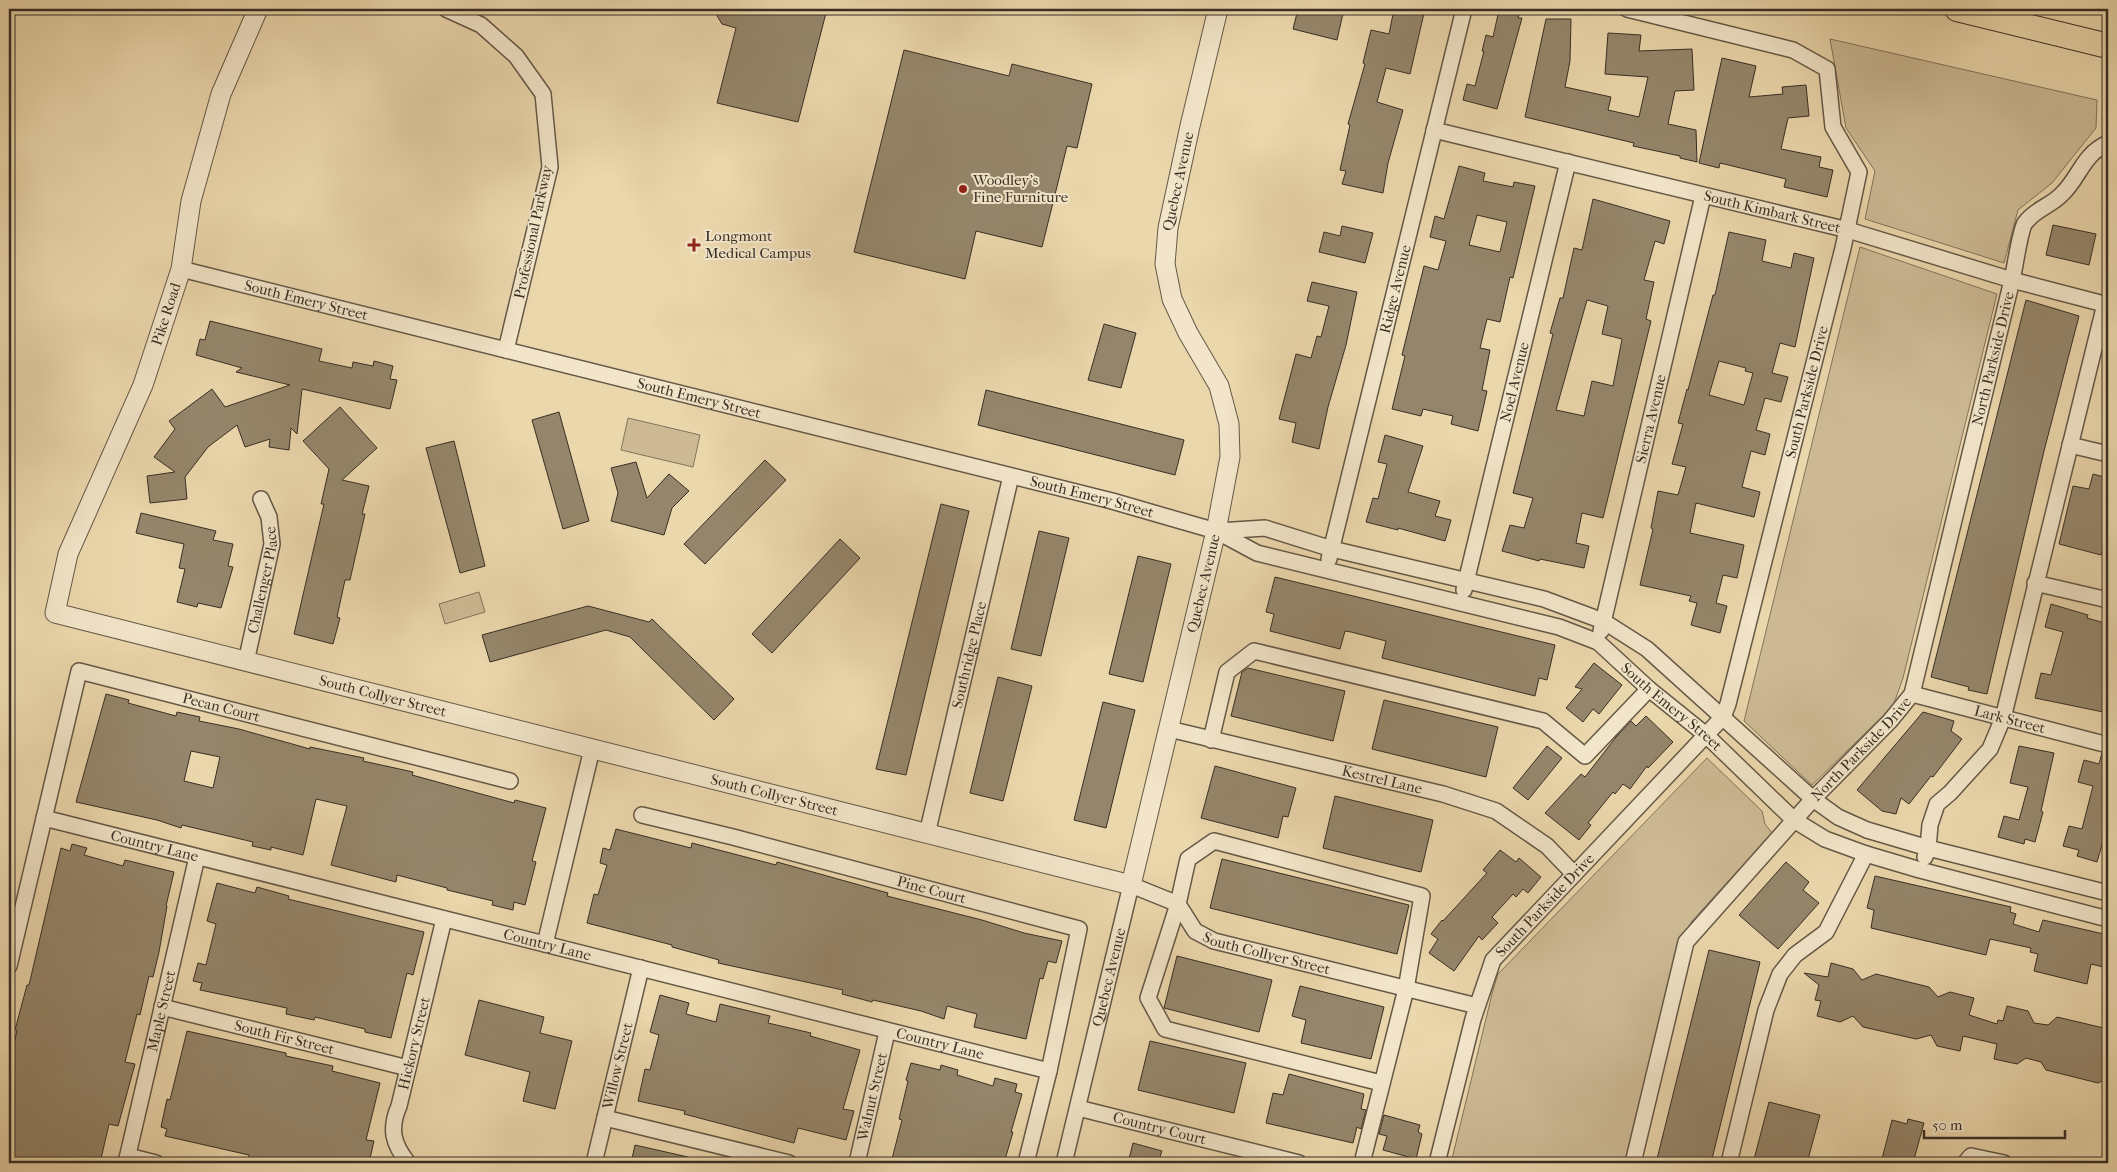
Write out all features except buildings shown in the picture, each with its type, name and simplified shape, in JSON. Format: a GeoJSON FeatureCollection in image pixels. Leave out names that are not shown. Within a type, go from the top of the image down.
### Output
{"type":"FeatureCollection","features":[{"type":"Feature","properties":{"kind":"main road"},"geometry":{"type":"LineString","coordinates":[[1957,9],[2108,46]]}},
{"type":"Feature","properties":{"kind":"street","name":"Pike Road"},"geometry":{"type":"LineString","coordinates":[[56,613],[68,554],[143,385],[181,269],[191,201],[221,94],[258,9]]}},
{"type":"Feature","properties":{"kind":"street","name":"Professional Parkway"},"geometry":{"type":"LineString","coordinates":[[446,9],[481,25],[516,56],[543,94],[550,167],[506,350]]}},
{"type":"Feature","properties":{"kind":"street","name":"Quebec Avenue"},"geometry":{"type":"LineString","coordinates":[[1064,1163],[1216,531],[1230,457],[1229,424],[1219,386],[1188,334],[1172,299],[1165,264],[1170,218],[1218,9]]}},
{"type":"Feature","properties":{"kind":"street","name":"Ridge Avenue"},"geometry":{"type":"LineString","coordinates":[[1327,570],[1464,9]]}},
{"type":"Feature","properties":{"kind":"street","name":"South Parkside Drive"},"geometry":{"type":"LineString","coordinates":[[1437,1163],[1477,1006],[1493,960],[1723,717],[1728,704],[1848,230],[1859,172],[1833,127],[1827,70],[1793,50],[1627,9]]}},
{"type":"Feature","properties":{"kind":"street","name":"South Kimbark Street"},"geometry":{"type":"LineString","coordinates":[[1434,130],[1848,230],[2012,280],[2107,304]]}},
{"type":"Feature","properties":{"kind":"street","name":"North Parkside Drive"},"geometry":{"type":"LineString","coordinates":[[1633,1163],[1686,942],[1813,799],[1890,721],[1912,694],[2024,224],[2038,210],[2062,195],[2080,167],[2098,148],[2108,143]]}},
{"type":"Feature","properties":{"kind":"street","name":"Noel Avenue"},"geometry":{"type":"LineString","coordinates":[[1461,603],[1568,162]]}},
{"type":"Feature","properties":{"kind":"street","name":"Sierra Avenue"},"geometry":{"type":"LineString","coordinates":[[1598,642],[1703,196]]}},
{"type":"Feature","properties":{"kind":"street","name":"South Emery Street"},"geometry":{"type":"LineString","coordinates":[[181,269],[1112,501],[1216,531],[1257,554],[1559,627],[1598,642],[1794,820],[1825,839],[1866,854],[1920,870],[2108,919]]}},
{"type":"Feature","properties":{"kind":"street"},"geometry":{"type":"LineString","coordinates":[[1920,870],[1928,848],[1930,825],[1938,804],[1990,749],[2003,718],[2035,584],[2107,304]]}},
{"type":"Feature","properties":{"kind":"street"},"geometry":{"type":"LineString","coordinates":[[2070,445],[2108,454]]}},
{"type":"Feature","properties":{"kind":"street","name":"Southridge Place"},"geometry":{"type":"LineString","coordinates":[[927,834],[1011,476]]}},
{"type":"Feature","properties":{"kind":"street","name":"Challenger Place"},"geometry":{"type":"LineString","coordinates":[[246,662],[272,544],[269,517],[261,498]]}},
{"type":"Feature","properties":{"kind":"street","name":"South Emery Street"},"geometry":{"type":"LineString","coordinates":[[1216,531],[1265,528],[1332,549],[1544,599],[1603,621],[1647,649],[1813,799],[1838,817],[1867,830],[1928,848],[2108,893]]}},
{"type":"Feature","properties":{"kind":"street"},"geometry":{"type":"LineString","coordinates":[[2035,584],[2108,600]]}},
{"type":"Feature","properties":{"kind":"street","name":"South Collyer Street"},"geometry":{"type":"LineString","coordinates":[[56,613],[1131,886],[1178,904],[1195,931],[1214,941],[1477,1006]]}},
{"type":"Feature","properties":{"kind":"street"},"geometry":{"type":"LineString","coordinates":[[1211,740],[1227,672],[1254,651],[1542,720],[1585,756],[1649,689]]}},
{"type":"Feature","properties":{"kind":"street","name":"Pecan Court"},"geometry":{"type":"LineString","coordinates":[[44,818],[80,671],[510,781]]}},
{"type":"Feature","properties":{"kind":"street","name":"Lark Street"},"geometry":{"type":"LineString","coordinates":[[1912,694],[2108,745]]}},
{"type":"Feature","properties":{"kind":"street","name":"Kestrel Lane"},"geometry":{"type":"LineString","coordinates":[[1169,729],[1443,794],[1496,811],[1546,846],[1574,874]]}},
{"type":"Feature","properties":{"kind":"street"},"geometry":{"type":"LineString","coordinates":[[545,944],[592,749]]}},
{"type":"Feature","properties":{"kind":"street","name":"Pine Court"},"geometry":{"type":"LineString","coordinates":[[642,815],[1079,929],[1049,1071]]}},
{"type":"Feature","properties":{"kind":"street"},"geometry":{"type":"LineString","coordinates":[[9,966],[44,818]]}},
{"type":"Feature","properties":{"kind":"street","name":"Country Lane"},"geometry":{"type":"LineString","coordinates":[[44,818],[197,858],[641,968],[887,1032],[1049,1071]]}},
{"type":"Feature","properties":{"kind":"street"},"geometry":{"type":"LineString","coordinates":[[1362,1163],[1406,989],[1422,896],[1214,841],[1188,859],[1178,904],[1148,998],[1165,1029],[1381,1083]]}},
{"type":"Feature","properties":{"kind":"street"},"geometry":{"type":"LineString","coordinates":[[1729,1163],[1766,1010],[1780,974],[1796,954],[1826,932],[1866,854]]}},
{"type":"Feature","properties":{"kind":"street","name":"Maple Street"},"geometry":{"type":"LineString","coordinates":[[127,1160],[197,858]]}},
{"type":"Feature","properties":{"kind":"street"},"geometry":{"type":"LineString","coordinates":[[2078,911],[2085,887]]}},
{"type":"Feature","properties":{"kind":"street","name":"Hickory Street"},"geometry":{"type":"LineString","coordinates":[[408,1163],[398,1150],[393,1133],[394,1115],[408,1068],[444,919]]}},
{"type":"Feature","properties":{"kind":"street","name":"Willow Street"},"geometry":{"type":"LineString","coordinates":[[594,1163],[641,968]]}},
{"type":"Feature","properties":{"kind":"street","name":"South Fir Street"},"geometry":{"type":"LineString","coordinates":[[162,1007],[408,1068]]}},
{"type":"Feature","properties":{"kind":"street","name":"Walnut Street"},"geometry":{"type":"LineString","coordinates":[[857,1163],[887,1032]]}},
{"type":"Feature","properties":{"kind":"street"},"geometry":{"type":"LineString","coordinates":[[1026,1163],[1049,1071]]}},
{"type":"Feature","properties":{"kind":"street","name":"Country Court"},"geometry":{"type":"LineString","coordinates":[[1078,1108],[1299,1163]]}},
{"type":"Feature","properties":{"kind":"street"},"geometry":{"type":"LineString","coordinates":[[605,1118],[788,1163]]}},
{"type":"Feature","properties":{"kind":"street"},"geometry":{"type":"LineString","coordinates":[[1965,1163],[1971,1156],[2004,1163]]}},
{"type":"Feature","properties":{"kind":"street"},"geometry":{"type":"LineString","coordinates":[[127,1160],[156,1163]]}},
{"type":"Feature","properties":{"kind":"shaded area"},"geometry":{"type":"Polygon","coordinates":[[[1830,39],[2097,100],[2096,128],[2052,183],[2018,210],[2004,263],[1865,219],[1875,171],[1846,128],[1830,39]]]}},
{"type":"Feature","properties":{"kind":"shaded area"},"geometry":{"type":"Polygon","coordinates":[[[1860,247],[1997,294],[1903,678],[1893,706],[1812,785],[1744,721],[1860,247]]]}},
{"type":"Feature","properties":{"kind":"shaded area"},"geometry":{"type":"Polygon","coordinates":[[[628,418],[700,435],[693,467],[621,450],[628,418]]]}},
{"type":"Feature","properties":{"kind":"shaded area"},"geometry":{"type":"Polygon","coordinates":[[[479,592],[485,612],[445,624],[439,604],[479,592]]]}},
{"type":"Feature","properties":{"kind":"shaded area"},"geometry":{"type":"Polygon","coordinates":[[[1707,758],[1762,811],[1765,824],[1772,833],[1692,921],[1679,944],[1626,1163],[1451,1163],[1498,974],[1707,758]]]}},
{"type":"Feature","properties":{"kind":"place","name":"Woodley's Fine Furniture"},"geometry":{"type":"Point","coordinates":[963,189]}},
{"type":"Feature","properties":{"kind":"place","name":"Longmont Medical Campus"},"geometry":{"type":"Point","coordinates":[694,245]}}]}
